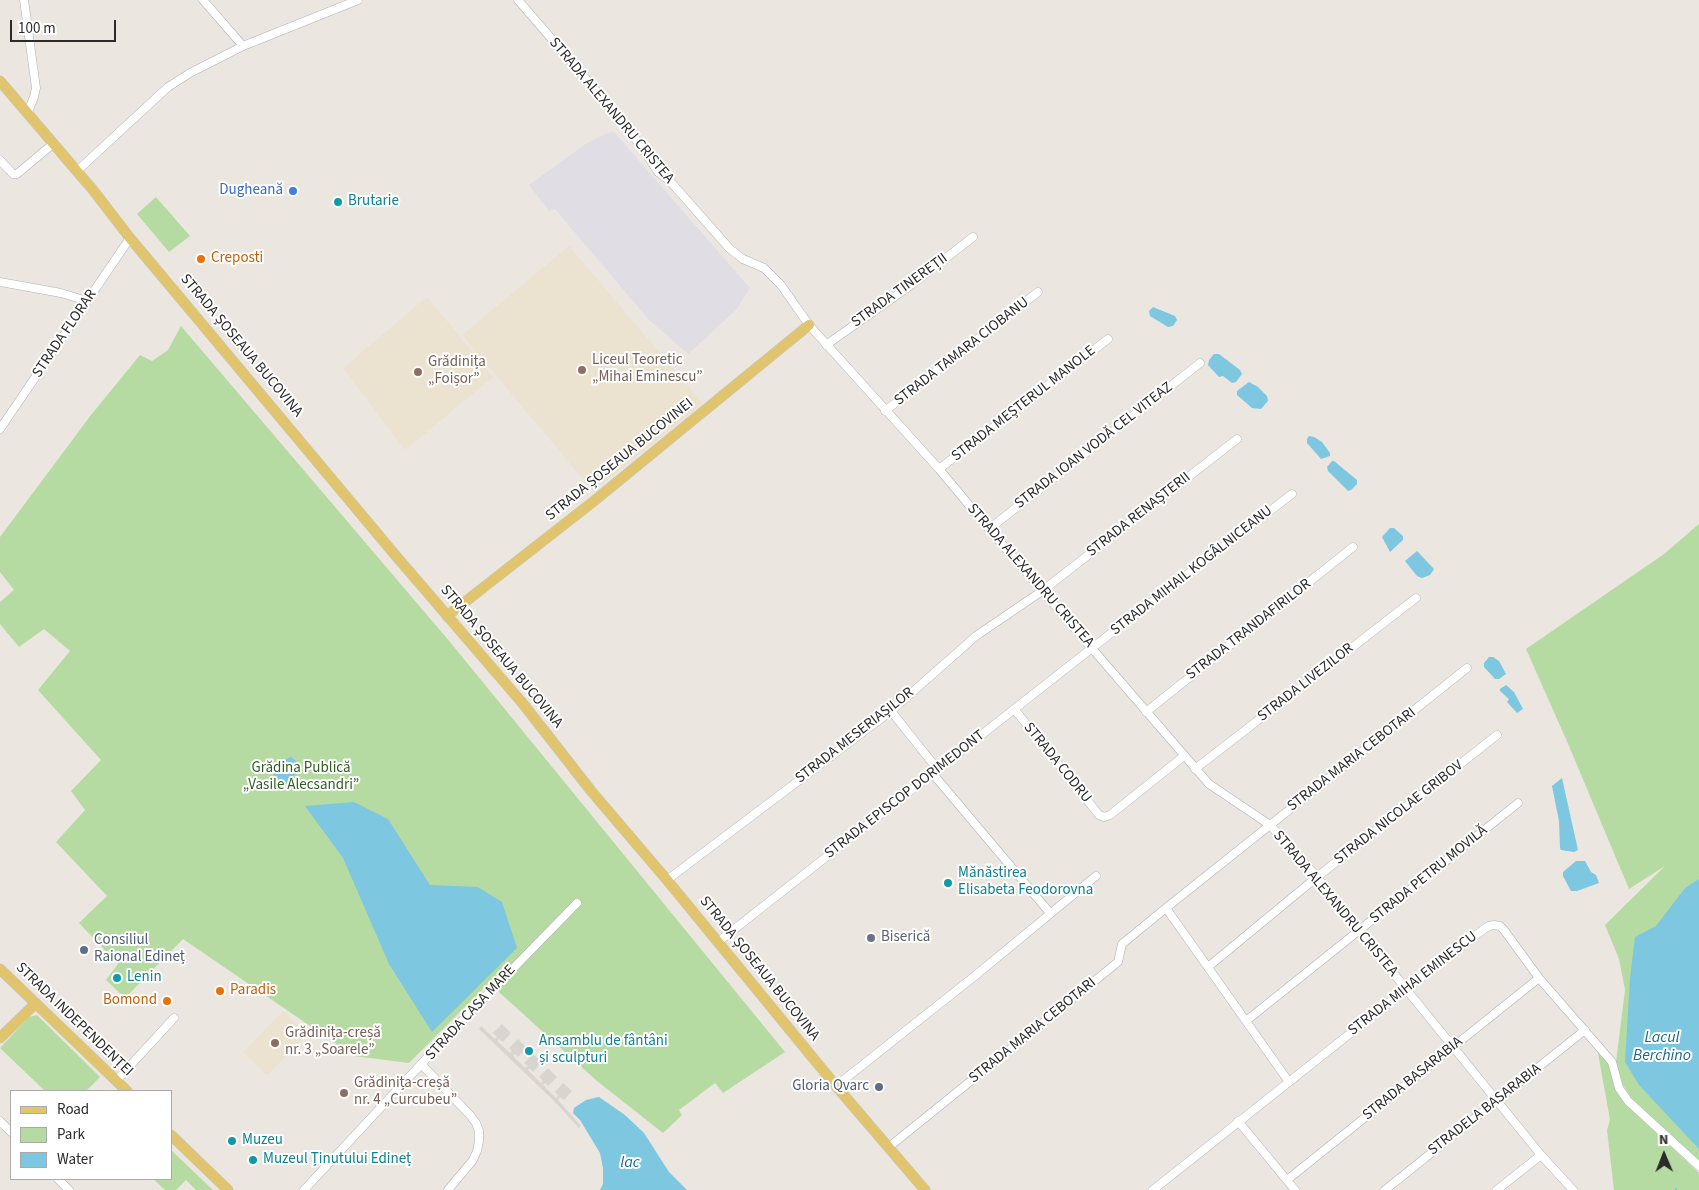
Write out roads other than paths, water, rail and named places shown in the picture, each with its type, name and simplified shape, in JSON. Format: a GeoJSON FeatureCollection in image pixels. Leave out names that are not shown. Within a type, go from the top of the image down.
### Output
{"type":"FeatureCollection","features":[{"type":"Feature","properties":{"kind":"main road","name":"STRADA ȘOSEAUA BUCOVINA"},"geometry":{"type":"LineString","coordinates":[[0,81],[54,143],[130,238],[447,616],[524,705],[592,792],[667,880],[836,1086],[925,1190]]}},
{"type":"Feature","properties":{"kind":"main road","name":"STRADA ȘOSEAUA BUCOVINEI"},"geometry":{"type":"LineString","coordinates":[[447,616],[597,499],[809,325]]}},
{"type":"Feature","properties":{"kind":"main road","name":"STRADA INDEPENDENȚEI"},"geometry":{"type":"LineString","coordinates":[[0,970],[126,1090]]}},
{"type":"Feature","properties":{"kind":"main road"},"geometry":{"type":"LineString","coordinates":[[0,1038],[36,1003]]}},
{"type":"Feature","properties":{"kind":"main road"},"geometry":{"type":"LineString","coordinates":[[172,1135],[228,1190]]}},
{"type":"Feature","properties":{"kind":"street"},"geometry":{"type":"LineString","coordinates":[[24,0],[36,88],[28,112]]}},
{"type":"Feature","properties":{"kind":"street"},"geometry":{"type":"LineString","coordinates":[[203,0],[243,46]]}},
{"type":"Feature","properties":{"kind":"street"},"geometry":{"type":"LineString","coordinates":[[77,172],[168,87],[190,73],[243,46],[358,0]]}},
{"type":"Feature","properties":{"kind":"street","name":"STRADA ALEXANDRU CRISTEA"},"geometry":{"type":"LineString","coordinates":[[518,0],[613,110],[644,150],[658,172],[669,180],[730,249],[743,259],[764,268],[780,285],[809,325],[885,412],[939,469],[989,530],[1209,784],[1270,824],[1317,877],[1541,1155],[1572,1190]]}},
{"type":"Feature","properties":{"kind":"street"},"geometry":{"type":"LineString","coordinates":[[0,160],[13,174],[17,174],[54,143]]}},
{"type":"Feature","properties":{"kind":"street","name":"STRADA TINEREȚII"},"geometry":{"type":"LineString","coordinates":[[826,344],[911,285],[973,237]]}},
{"type":"Feature","properties":{"kind":"street","name":"STRADA FLORAR"},"geometry":{"type":"LineString","coordinates":[[0,430],[130,238]]}},
{"type":"Feature","properties":{"kind":"street"},"geometry":{"type":"LineString","coordinates":[[0,282],[88,301]]}},
{"type":"Feature","properties":{"kind":"street","name":"STRADA TAMARA CIOBANU"},"geometry":{"type":"LineString","coordinates":[[885,412],[1038,292]]}},
{"type":"Feature","properties":{"kind":"street","name":"STRADA MEȘTERUL MANOLE"},"geometry":{"type":"LineString","coordinates":[[939,469],[1108,339]]}},
{"type":"Feature","properties":{"kind":"street","name":"STRADA IOAN VODĂ CEL VITEAZ"},"geometry":{"type":"LineString","coordinates":[[989,530],[1200,363]]}},
{"type":"Feature","properties":{"kind":"street","name":"STRADA RENAȘTERII"},"geometry":{"type":"LineString","coordinates":[[1042,591],[1237,439]]}},
{"type":"Feature","properties":{"kind":"street","name":"STRADA MIHAIL KOGÂLNICEANU"},"geometry":{"type":"LineString","coordinates":[[1092,648],[1292,494]]}},
{"type":"Feature","properties":{"kind":"street","name":"STRADA TRANDAFIRILOR"},"geometry":{"type":"LineString","coordinates":[[1146,712],[1352,547]]}},
{"type":"Feature","properties":{"kind":"street","name":"STRADA MESERIAȘILOR"},"geometry":{"type":"LineString","coordinates":[[667,880],[891,711],[976,636],[1042,591]]}},
{"type":"Feature","properties":{"kind":"street","name":"STRADA LIVEZILOR"},"geometry":{"type":"LineString","coordinates":[[1195,768],[1416,598]]}},
{"type":"Feature","properties":{"kind":"street","name":"STRADA EPISCOP DORIMEDONT"},"geometry":{"type":"LineString","coordinates":[[718,942],[1092,648]]}},
{"type":"Feature","properties":{"kind":"street","name":"STRADA MARIA CEBOTARI"},"geometry":{"type":"LineString","coordinates":[[889,1147],[1118,962],[1122,944],[1467,668]]}},
{"type":"Feature","properties":{"kind":"street","name":"STRADA CODRU"},"geometry":{"type":"LineString","coordinates":[[1015,710],[1099,815],[1104,817],[1110,815],[1184,756]]}},
{"type":"Feature","properties":{"kind":"street"},"geometry":{"type":"LineString","coordinates":[[891,711],[935,772],[1050,913]]}},
{"type":"Feature","properties":{"kind":"street","name":"STRADA NICOLAE GRIBOV"},"geometry":{"type":"LineString","coordinates":[[1208,966],[1497,735]]}},
{"type":"Feature","properties":{"kind":"street","name":"STRADA PETRU MOVILĂ"},"geometry":{"type":"LineString","coordinates":[[1246,1021],[1518,803]]}},
{"type":"Feature","properties":{"kind":"street"},"geometry":{"type":"LineString","coordinates":[[836,1086],[976,975],[1096,876]]}},
{"type":"Feature","properties":{"kind":"street","name":"STRADA CASA MARE"},"geometry":{"type":"LineString","coordinates":[[304,1190],[577,903]]}},
{"type":"Feature","properties":{"kind":"street"},"geometry":{"type":"LineString","coordinates":[[1166,908],[1289,1082]]}},
{"type":"Feature","properties":{"kind":"street","name":"STRADA MIHAI EMINESCU"},"geometry":{"type":"LineString","coordinates":[[1153,1190],[1406,989],[1484,929],[1494,925],[1504,930],[1539,978],[1612,1062],[1620,1088],[1628,1101],[1699,1166]]}},
{"type":"Feature","properties":{"kind":"street","name":"STRADA BASARABIA"},"geometry":{"type":"LineString","coordinates":[[1287,1180],[1539,978]]}},
{"type":"Feature","properties":{"kind":"street"},"geometry":{"type":"LineString","coordinates":[[116,1081],[174,1018]]}},
{"type":"Feature","properties":{"kind":"street","name":"STRADELA BASARABIA"},"geometry":{"type":"LineString","coordinates":[[1385,1190],[1585,1030]]}},
{"type":"Feature","properties":{"kind":"street"},"geometry":{"type":"LineString","coordinates":[[422,1065],[476,1122],[478,1131],[477,1151],[448,1190]]}},
{"type":"Feature","properties":{"kind":"street"},"geometry":{"type":"LineString","coordinates":[[0,1121],[10,1131]]}},
{"type":"Feature","properties":{"kind":"street"},"geometry":{"type":"LineString","coordinates":[[1238,1121],[1294,1190]]}},
{"type":"Feature","properties":{"kind":"street"},"geometry":{"type":"LineString","coordinates":[[1497,1190],[1541,1155]]}},
{"type":"Feature","properties":{"kind":"street"},"geometry":{"type":"LineString","coordinates":[[59,1180],[69,1190]]}},
{"type":"Feature","properties":{"kind":"water"},"geometry":{"type":"Polygon","coordinates":[[[1153,307],[1175,316],[1177,320],[1173,326],[1168,327],[1150,316],[1149,311],[1153,307]]]}},
{"type":"Feature","properties":{"kind":"water"},"geometry":{"type":"Polygon","coordinates":[[[1214,354],[1219,354],[1240,370],[1242,374],[1236,382],[1232,383],[1223,376],[1219,377],[1208,365],[1209,360],[1214,354]]]}},
{"type":"Feature","properties":{"kind":"water"},"geometry":{"type":"Polygon","coordinates":[[[1249,382],[1258,387],[1267,396],[1268,401],[1261,409],[1252,408],[1237,395],[1237,391],[1249,382]]]}},
{"type":"Feature","properties":{"kind":"water"},"geometry":{"type":"Polygon","coordinates":[[[1309,436],[1322,442],[1330,456],[1321,459],[1307,443],[1309,436]]]}},
{"type":"Feature","properties":{"kind":"water"},"geometry":{"type":"Polygon","coordinates":[[[1332,461],[1357,480],[1357,484],[1351,490],[1348,491],[1328,471],[1327,467],[1332,461]]]}},
{"type":"Feature","properties":{"kind":"water"},"geometry":{"type":"Polygon","coordinates":[[[1390,528],[1394,528],[1403,536],[1403,540],[1390,552],[1382,537],[1390,528]]]}},
{"type":"Feature","properties":{"kind":"water"},"geometry":{"type":"Polygon","coordinates":[[[1417,551],[1434,569],[1430,575],[1422,578],[1417,576],[1405,561],[1417,551]]]}},
{"type":"Feature","properties":{"kind":"water"},"geometry":{"type":"Polygon","coordinates":[[[1489,657],[1499,661],[1506,674],[1499,679],[1495,679],[1484,667],[1484,663],[1489,657]]]}},
{"type":"Feature","properties":{"kind":"water"},"geometry":{"type":"Polygon","coordinates":[[[1506,685],[1514,692],[1523,709],[1517,713],[1507,702],[1509,699],[1500,691],[1506,685]]]}},
{"type":"Feature","properties":{"kind":"water"},"geometry":{"type":"Polygon","coordinates":[[[291,757],[302,766],[286,784],[283,784],[273,774],[291,757]]]}},
{"type":"Feature","properties":{"kind":"water"},"geometry":{"type":"Polygon","coordinates":[[[1562,778],[1578,850],[1574,852],[1561,850],[1560,848],[1559,821],[1552,786],[1562,778]]]}},
{"type":"Feature","properties":{"kind":"water"},"geometry":{"type":"Polygon","coordinates":[[[354,802],[388,819],[430,885],[478,887],[502,902],[517,948],[432,1032],[389,964],[343,858],[305,806],[354,802]]]}},
{"type":"Feature","properties":{"kind":"water"},"geometry":{"type":"Polygon","coordinates":[[[1576,861],[1585,861],[1591,872],[1596,875],[1599,883],[1577,891],[1571,891],[1563,876],[1563,872],[1576,861]]]}},
{"type":"Feature","properties":{"kind":"water","name":"Lacul Berchino"},"geometry":{"type":"Polygon","coordinates":[[[1699,879],[1699,1149],[1639,1085],[1625,1062],[1630,978],[1635,937],[1656,926],[1685,888],[1699,879]]]}},
{"type":"Feature","properties":{"kind":"water","name":"lac"},"geometry":{"type":"Polygon","coordinates":[[[599,1097],[625,1115],[644,1133],[669,1172],[687,1190],[600,1190],[603,1184],[603,1168],[600,1153],[580,1120],[573,1113],[574,1108],[586,1100],[599,1097]]]}},
{"type":"Feature","properties":{"kind":"place","name":"Dugheană"},"geometry":{"type":"Point","coordinates":[293,191]}},
{"type":"Feature","properties":{"kind":"place","name":"Brutarie"},"geometry":{"type":"Point","coordinates":[338,202]}},
{"type":"Feature","properties":{"kind":"place","name":"Creposti"},"geometry":{"type":"Point","coordinates":[201,259]}},
{"type":"Feature","properties":{"kind":"place","name":"Liceul Teoretic „Mihai Eminescu”"},"geometry":{"type":"Point","coordinates":[582,370]}},
{"type":"Feature","properties":{"kind":"place","name":"Grădinița „Foișor”"},"geometry":{"type":"Point","coordinates":[418,372]}},
{"type":"Feature","properties":{"kind":"place","name":"Mănăstirea Elisabeta Feodorovna"},"geometry":{"type":"Point","coordinates":[948,883]}},
{"type":"Feature","properties":{"kind":"place","name":"Biserică"},"geometry":{"type":"Point","coordinates":[871,938]}},
{"type":"Feature","properties":{"kind":"place","name":"Consiliul Raional Edineț"},"geometry":{"type":"Point","coordinates":[84,950]}},
{"type":"Feature","properties":{"kind":"place","name":"Lenin"},"geometry":{"type":"Point","coordinates":[117,978]}},
{"type":"Feature","properties":{"kind":"place","name":"Paradis"},"geometry":{"type":"Point","coordinates":[220,991]}},
{"type":"Feature","properties":{"kind":"place","name":"Bomond"},"geometry":{"type":"Point","coordinates":[167,1001]}},
{"type":"Feature","properties":{"kind":"place","name":"Grădinița-creșă nr. 3 „Soarele”"},"geometry":{"type":"Point","coordinates":[275,1043]}},
{"type":"Feature","properties":{"kind":"place","name":"Ansamblu de fântâni și sculpturi"},"geometry":{"type":"Point","coordinates":[529,1051]}},
{"type":"Feature","properties":{"kind":"place","name":"Gloria Qvarc"},"geometry":{"type":"Point","coordinates":[879,1087]}},
{"type":"Feature","properties":{"kind":"place","name":"Grădinița-creșă nr. 4 „Curcubeu”"},"geometry":{"type":"Point","coordinates":[344,1093]}},
{"type":"Feature","properties":{"kind":"place","name":"Muzeu"},"geometry":{"type":"Point","coordinates":[232,1141]}},
{"type":"Feature","properties":{"kind":"place","name":"Muzeul Ținutului Edineț"},"geometry":{"type":"Point","coordinates":[253,1160]}},
{"type":"Feature","properties":{"kind":"park label","name":"Grădina Publică „Vasile Alecsandri”"},"geometry":{"type":"Point","coordinates":[301,778]}}]}
